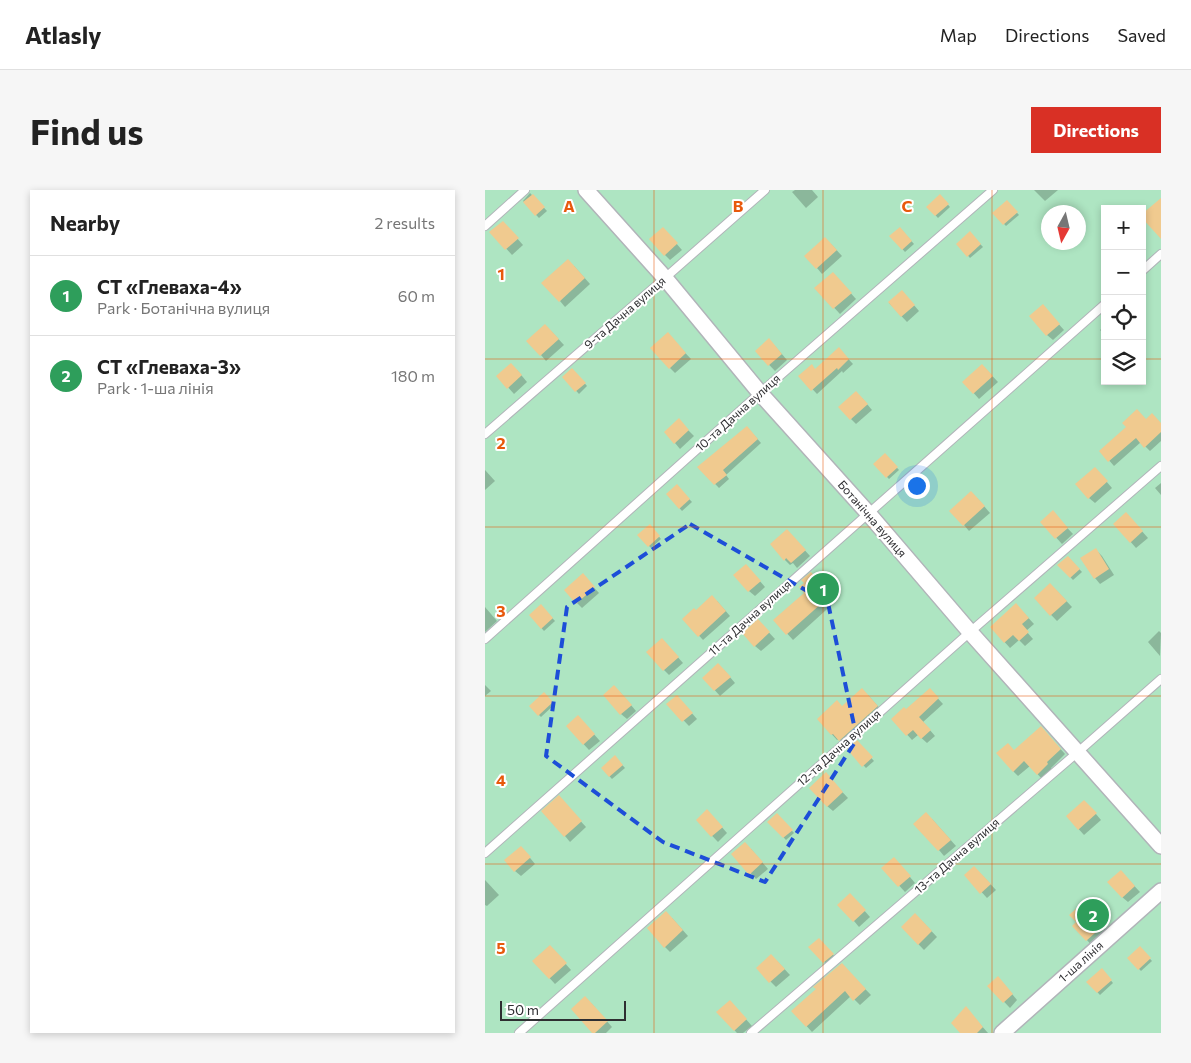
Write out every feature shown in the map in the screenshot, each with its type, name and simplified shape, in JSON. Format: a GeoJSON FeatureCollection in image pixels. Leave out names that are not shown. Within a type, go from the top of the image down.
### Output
{"type":"FeatureCollection","features":[{"type":"Feature","properties":{"kind":"street","name":"Ботанічна вулиця"},"geometry":{"type":"LineString","coordinates":[[586,190],[665,278],[760,393],[1161,846]]}},
{"type":"Feature","properties":{"kind":"street","name":"1-ша лінія"},"geometry":{"type":"LineString","coordinates":[[1001,1033],[1161,892]]}},
{"type":"Feature","properties":{"kind":"lane"},"geometry":{"type":"LineString","coordinates":[[485,226],[525,190]]}},
{"type":"Feature","properties":{"kind":"lane","name":"9-та Дачна вулиця"},"geometry":{"type":"LineString","coordinates":[[485,434],[765,190]]}},
{"type":"Feature","properties":{"kind":"lane","name":"10-та Дачна вулиця"},"geometry":{"type":"LineString","coordinates":[[485,639],[760,393],[993,190]]}},
{"type":"Feature","properties":{"kind":"lane"},"geometry":{"type":"LineString","coordinates":[[1146,267],[1161,254]]}},
{"type":"Feature","properties":{"kind":"lane","name":"11-та Дачна вулиця"},"geometry":{"type":"LineString","coordinates":[[485,853],[1101,308]]}},
{"type":"Feature","properties":{"kind":"lane","name":"12-та Дачна вулиця"},"geometry":{"type":"LineString","coordinates":[[519,1033],[970,632],[1161,466]]}},
{"type":"Feature","properties":{"kind":"lane","name":"13-та Дачна вулиця"},"geometry":{"type":"LineString","coordinates":[[751,1033],[1161,679]]}},
{"type":"Feature","properties":{"kind":"highlighted area"},"geometry":{"type":"Polygon","coordinates":[[[690,524],[828,603],[857,739],[765,882],[663,842],[546,756],[567,607],[690,524]]]}},
{"type":"Feature","properties":{"kind":"green space"},"geometry":{"type":"Polygon","coordinates":[[[485,190],[1161,190],[1161,1033],[485,1033],[485,190]]]}},
{"type":"Feature","properties":{"kind":"building"},"geometry":{"type":"Polygon","coordinates":[[[533,194],[545,207],[535,216],[523,202],[533,194]]]}},
{"type":"Feature","properties":{"kind":"building"},"geometry":{"type":"Polygon","coordinates":[[[940,194],[949,204],[935,216],[926,207],[940,194]]]}},
{"type":"Feature","properties":{"kind":"building"},"geometry":{"type":"Polygon","coordinates":[[[1161,198],[1161,239],[1146,222],[1146,211],[1161,198]]]}},
{"type":"Feature","properties":{"kind":"building"},"geometry":{"type":"Polygon","coordinates":[[[1007,200],[1018,212],[1003,225],[992,213],[1007,200]]]}},
{"type":"Feature","properties":{"kind":"building"},"geometry":{"type":"Polygon","coordinates":[[[503,221],[519,238],[505,250],[489,232],[503,221]]]}},
{"type":"Feature","properties":{"kind":"building"},"geometry":{"type":"Polygon","coordinates":[[[663,227],[678,243],[664,256],[649,239],[663,227]]]}},
{"type":"Feature","properties":{"kind":"building"},"geometry":{"type":"Polygon","coordinates":[[[900,227],[912,241],[902,250],[889,236],[900,227]]]}},
{"type":"Feature","properties":{"kind":"building"},"geometry":{"type":"Polygon","coordinates":[[[970,231],[981,244],[967,257],[956,244],[970,231]]]}},
{"type":"Feature","properties":{"kind":"building"},"geometry":{"type":"Polygon","coordinates":[[[825,237],[837,250],[816,269],[804,256],[825,237]]]}},
{"type":"Feature","properties":{"kind":"building"},"geometry":{"type":"Polygon","coordinates":[[[568,259],[585,278],[559,302],[541,283],[568,259]]]}},
{"type":"Feature","properties":{"kind":"building"},"geometry":{"type":"Polygon","coordinates":[[[833,272],[852,293],[833,309],[814,288],[833,272]]]}},
{"type":"Feature","properties":{"kind":"building"},"geometry":{"type":"Polygon","coordinates":[[[902,290],[915,305],[901,317],[888,302],[902,290]]]}},
{"type":"Feature","properties":{"kind":"building"},"geometry":{"type":"Polygon","coordinates":[[[1043,304],[1060,324],[1046,336],[1029,316],[1043,304]]]}},
{"type":"Feature","properties":{"kind":"building"},"geometry":{"type":"Polygon","coordinates":[[[545,324],[559,339],[540,356],[526,341],[545,324]]]}},
{"type":"Feature","properties":{"kind":"building"},"geometry":{"type":"Polygon","coordinates":[[[668,332],[686,353],[669,369],[650,348],[668,332]]]}},
{"type":"Feature","properties":{"kind":"building"},"geometry":{"type":"Polygon","coordinates":[[[769,338],[782,354],[768,366],[755,351],[769,338]]]}},
{"type":"Feature","properties":{"kind":"building"},"geometry":{"type":"Polygon","coordinates":[[[839,347],[849,359],[811,391],[798,376],[812,364],[815,369],[839,347]]]}},
{"type":"Feature","properties":{"kind":"building"},"geometry":{"type":"Polygon","coordinates":[[[511,363],[522,375],[507,389],[496,376],[511,363]]]}},
{"type":"Feature","properties":{"kind":"building"},"geometry":{"type":"Polygon","coordinates":[[[982,364],[993,376],[973,394],[962,382],[982,364]]]}},
{"type":"Feature","properties":{"kind":"building"},"geometry":{"type":"Polygon","coordinates":[[[572,368],[586,383],[575,392],[562,377],[572,368]]]}},
{"type":"Feature","properties":{"kind":"building"},"geometry":{"type":"Polygon","coordinates":[[[856,391],[868,404],[850,420],[838,407],[856,391]]]}},
{"type":"Feature","properties":{"kind":"building"},"geometry":{"type":"Polygon","coordinates":[[[1137,409],[1146,419],[1152,413],[1161,423],[1161,432],[1144,448],[1136,438],[1108,462],[1099,451],[1126,427],[1122,423],[1137,409]]]}},
{"type":"Feature","properties":{"kind":"building"},"geometry":{"type":"Polygon","coordinates":[[[679,418],[689,430],[674,444],[664,432],[679,418]]]}},
{"type":"Feature","properties":{"kind":"building"},"geometry":{"type":"Polygon","coordinates":[[[747,426],[758,439],[723,470],[727,475],[714,485],[697,467],[747,426]]]}},
{"type":"Feature","properties":{"kind":"building"},"geometry":{"type":"Polygon","coordinates":[[[885,453],[898,467],[886,478],[873,464],[885,453]]]}},
{"type":"Feature","properties":{"kind":"building"},"geometry":{"type":"Polygon","coordinates":[[[1095,467],[1108,481],[1088,499],[1075,484],[1095,467]]]}},
{"type":"Feature","properties":{"kind":"building"},"geometry":{"type":"Polygon","coordinates":[[[677,484],[690,499],[679,509],[666,494],[677,484]]]}},
{"type":"Feature","properties":{"kind":"building"},"geometry":{"type":"Polygon","coordinates":[[[971,491],[985,506],[963,526],[949,511],[971,491]]]}},
{"type":"Feature","properties":{"kind":"building"},"geometry":{"type":"Polygon","coordinates":[[[1053,510],[1068,528],[1055,539],[1040,522],[1053,510]]]}},
{"type":"Feature","properties":{"kind":"building"},"geometry":{"type":"Polygon","coordinates":[[[1126,512],[1143,531],[1130,543],[1113,524],[1126,512]]]}},
{"type":"Feature","properties":{"kind":"building"},"geometry":{"type":"Polygon","coordinates":[[[650,524],[660,536],[648,547],[637,535],[650,524]]]}},
{"type":"Feature","properties":{"kind":"building"},"geometry":{"type":"Polygon","coordinates":[[[787,529],[806,550],[791,563],[786,558],[784,561],[770,544],[787,529]]]}},
{"type":"Feature","properties":{"kind":"building"},"geometry":{"type":"Polygon","coordinates":[[[1096,548],[1109,569],[1094,579],[1080,558],[1096,548]]]}},
{"type":"Feature","properties":{"kind":"building"},"geometry":{"type":"Polygon","coordinates":[[[1068,556],[1080,569],[1070,578],[1057,565],[1068,556]]]}},
{"type":"Feature","properties":{"kind":"building"},"geometry":{"type":"Polygon","coordinates":[[[746,564],[761,581],[748,592],[733,575],[746,564]]]}},
{"type":"Feature","properties":{"kind":"building"},"geometry":{"type":"Polygon","coordinates":[[[811,572],[831,595],[786,635],[773,620],[804,593],[799,587],[804,583],[801,580],[811,572]]]}},
{"type":"Feature","properties":{"kind":"building"},"geometry":{"type":"Polygon","coordinates":[[[583,573],[595,587],[576,604],[564,590],[583,573]]]}},
{"type":"Feature","properties":{"kind":"building"},"geometry":{"type":"Polygon","coordinates":[[[1050,583],[1067,601],[1050,616],[1034,598],[1050,583]]]}},
{"type":"Feature","properties":{"kind":"building"},"geometry":{"type":"Polygon","coordinates":[[[712,595],[726,611],[698,637],[682,619],[694,608],[696,610],[712,595]]]}},
{"type":"Feature","properties":{"kind":"building"},"geometry":{"type":"Polygon","coordinates":[[[1016,603],[1029,618],[1022,624],[1029,632],[1019,641],[1013,635],[1004,643],[990,627],[1016,603]]]}},
{"type":"Feature","properties":{"kind":"building"},"geometry":{"type":"Polygon","coordinates":[[[541,604],[553,618],[541,629],[529,615],[541,604]]]}},
{"type":"Feature","properties":{"kind":"building"},"geometry":{"type":"Polygon","coordinates":[[[758,619],[770,632],[754,647],[742,633],[758,619]]]}},
{"type":"Feature","properties":{"kind":"building"},"geometry":{"type":"Polygon","coordinates":[[[662,638],[679,657],[663,671],[646,652],[662,638]]]}},
{"type":"Feature","properties":{"kind":"building"},"geometry":{"type":"Polygon","coordinates":[[[718,663],[731,677],[714,691],[702,678],[718,663]]]}},
{"type":"Feature","properties":{"kind":"building"},"geometry":{"type":"Polygon","coordinates":[[[614,685],[632,705],[620,715],[603,695],[614,685]]]}},
{"type":"Feature","properties":{"kind":"building"},"geometry":{"type":"Polygon","coordinates":[[[862,688],[878,706],[839,741],[817,719],[837,700],[842,706],[862,688]]]}},
{"type":"Feature","properties":{"kind":"building"},"geometry":{"type":"Polygon","coordinates":[[[930,688],[939,698],[919,717],[931,730],[921,739],[913,730],[906,736],[891,719],[904,707],[906,709],[930,688]]]}},
{"type":"Feature","properties":{"kind":"building"},"geometry":{"type":"Polygon","coordinates":[[[544,692],[553,702],[538,716],[529,706],[544,692]]]}},
{"type":"Feature","properties":{"kind":"building"},"geometry":{"type":"Polygon","coordinates":[[[677,695],[693,713],[682,722],[666,704],[677,695]]]}},
{"type":"Feature","properties":{"kind":"building"},"geometry":{"type":"Polygon","coordinates":[[[578,715],[595,734],[583,745],[566,726],[578,715]]]}},
{"type":"Feature","properties":{"kind":"building"},"geometry":{"type":"Polygon","coordinates":[[[1041,726],[1061,749],[1037,775],[1024,761],[1013,772],[996,753],[1008,743],[1014,750],[1041,726]]]}},
{"type":"Feature","properties":{"kind":"building"},"geometry":{"type":"Polygon","coordinates":[[[857,740],[873,757],[862,767],[847,749],[857,740]]]}},
{"type":"Feature","properties":{"kind":"building"},"geometry":{"type":"Polygon","coordinates":[[[615,755],[623,765],[609,777],[601,768],[615,755]]]}},
{"type":"Feature","properties":{"kind":"building"},"geometry":{"type":"Polygon","coordinates":[[[826,772],[843,792],[827,807],[809,788],[826,772]]]}},
{"type":"Feature","properties":{"kind":"building"},"geometry":{"type":"Polygon","coordinates":[[[559,795],[582,821],[564,837],[541,811],[559,795]]]}},
{"type":"Feature","properties":{"kind":"building"},"geometry":{"type":"Polygon","coordinates":[[[1084,800],[1097,813],[1078,830],[1066,816],[1084,800]]]}},
{"type":"Feature","properties":{"kind":"building"},"geometry":{"type":"Polygon","coordinates":[[[707,809],[723,827],[711,837],[696,820],[707,809]]]}},
{"type":"Feature","properties":{"kind":"building"},"geometry":{"type":"Polygon","coordinates":[[[926,812],[951,840],[938,851],[913,824],[926,812]]]}},
{"type":"Feature","properties":{"kind":"building"},"geometry":{"type":"Polygon","coordinates":[[[777,813],[793,830],[783,838],[767,822],[777,813]]]}},
{"type":"Feature","properties":{"kind":"building"},"geometry":{"type":"Polygon","coordinates":[[[745,842],[763,862],[749,875],[731,854],[745,842]]]}},
{"type":"Feature","properties":{"kind":"building"},"geometry":{"type":"Polygon","coordinates":[[[521,846],[531,857],[514,872],[504,860],[521,846]]]}},
{"type":"Feature","properties":{"kind":"building"},"geometry":{"type":"Polygon","coordinates":[[[894,857],[911,876],[898,887],[881,868],[894,857]]]}},
{"type":"Feature","properties":{"kind":"building"},"geometry":{"type":"Polygon","coordinates":[[[974,866],[991,884],[980,894],[964,875],[974,866]]]}},
{"type":"Feature","properties":{"kind":"building"},"geometry":{"type":"Polygon","coordinates":[[[1121,870],[1135,886],[1122,898],[1107,882],[1121,870]]]}},
{"type":"Feature","properties":{"kind":"building"},"geometry":{"type":"Polygon","coordinates":[[[850,893],[866,910],[853,922],[837,905],[850,893]]]}},
{"type":"Feature","properties":{"kind":"building"},"geometry":{"type":"Polygon","coordinates":[[[1079,906],[1086,913],[1089,910],[1103,926],[1086,941],[1072,926],[1076,922],[1069,915],[1079,906]]]}},
{"type":"Feature","properties":{"kind":"building"},"geometry":{"type":"Polygon","coordinates":[[[666,911],[683,930],[664,948],[647,928],[666,911]]]}},
{"type":"Feature","properties":{"kind":"building"},"geometry":{"type":"Polygon","coordinates":[[[915,913],[932,931],[918,945],[901,927],[915,913]]]}},
{"type":"Feature","properties":{"kind":"building"},"geometry":{"type":"Polygon","coordinates":[[[819,938],[834,954],[823,963],[808,947],[819,938]]]}},
{"type":"Feature","properties":{"kind":"building"},"geometry":{"type":"Polygon","coordinates":[[[550,945],[567,963],[549,979],[532,961],[550,945]]]}},
{"type":"Feature","properties":{"kind":"building"},"geometry":{"type":"Polygon","coordinates":[[[1140,946],[1151,958],[1138,970],[1127,958],[1140,946]]]}},
{"type":"Feature","properties":{"kind":"building"},"geometry":{"type":"Polygon","coordinates":[[[771,954],[785,969],[769,983],[756,968],[771,954]]]}},
{"type":"Feature","properties":{"kind":"building"},"geometry":{"type":"Polygon","coordinates":[[[842,963],[866,989],[853,1001],[845,991],[806,1027],[791,1011],[816,989],[813,987],[842,963]]]}},
{"type":"Feature","properties":{"kind":"building"},"geometry":{"type":"Polygon","coordinates":[[[1102,968],[1112,980],[1097,993],[1086,982],[1102,968]]]}},
{"type":"Feature","properties":{"kind":"building"},"geometry":{"type":"Polygon","coordinates":[[[998,976],[1013,994],[1003,1003],[987,986],[998,976]]]}},
{"type":"Feature","properties":{"kind":"building"},"geometry":{"type":"Polygon","coordinates":[[[585,996],[608,1021],[595,1033],[592,1033],[571,1009],[585,996]]]}},
{"type":"Feature","properties":{"kind":"building"},"geometry":{"type":"Polygon","coordinates":[[[730,1000],[747,1019],[734,1031],[716,1012],[730,1000]]]}},
{"type":"Feature","properties":{"kind":"building"},"geometry":{"type":"Polygon","coordinates":[[[966,1006],[983,1027],[977,1033],[960,1033],[951,1023],[966,1006]]]}},
{"type":"Feature","properties":{"kind":"place","name":"СТ «Глеваха-4»"},"geometry":{"type":"Point","coordinates":[823,589]}},
{"type":"Feature","properties":{"kind":"place","name":"СТ «Глеваха-3»"},"geometry":{"type":"Point","coordinates":[1093,915]}}]}
